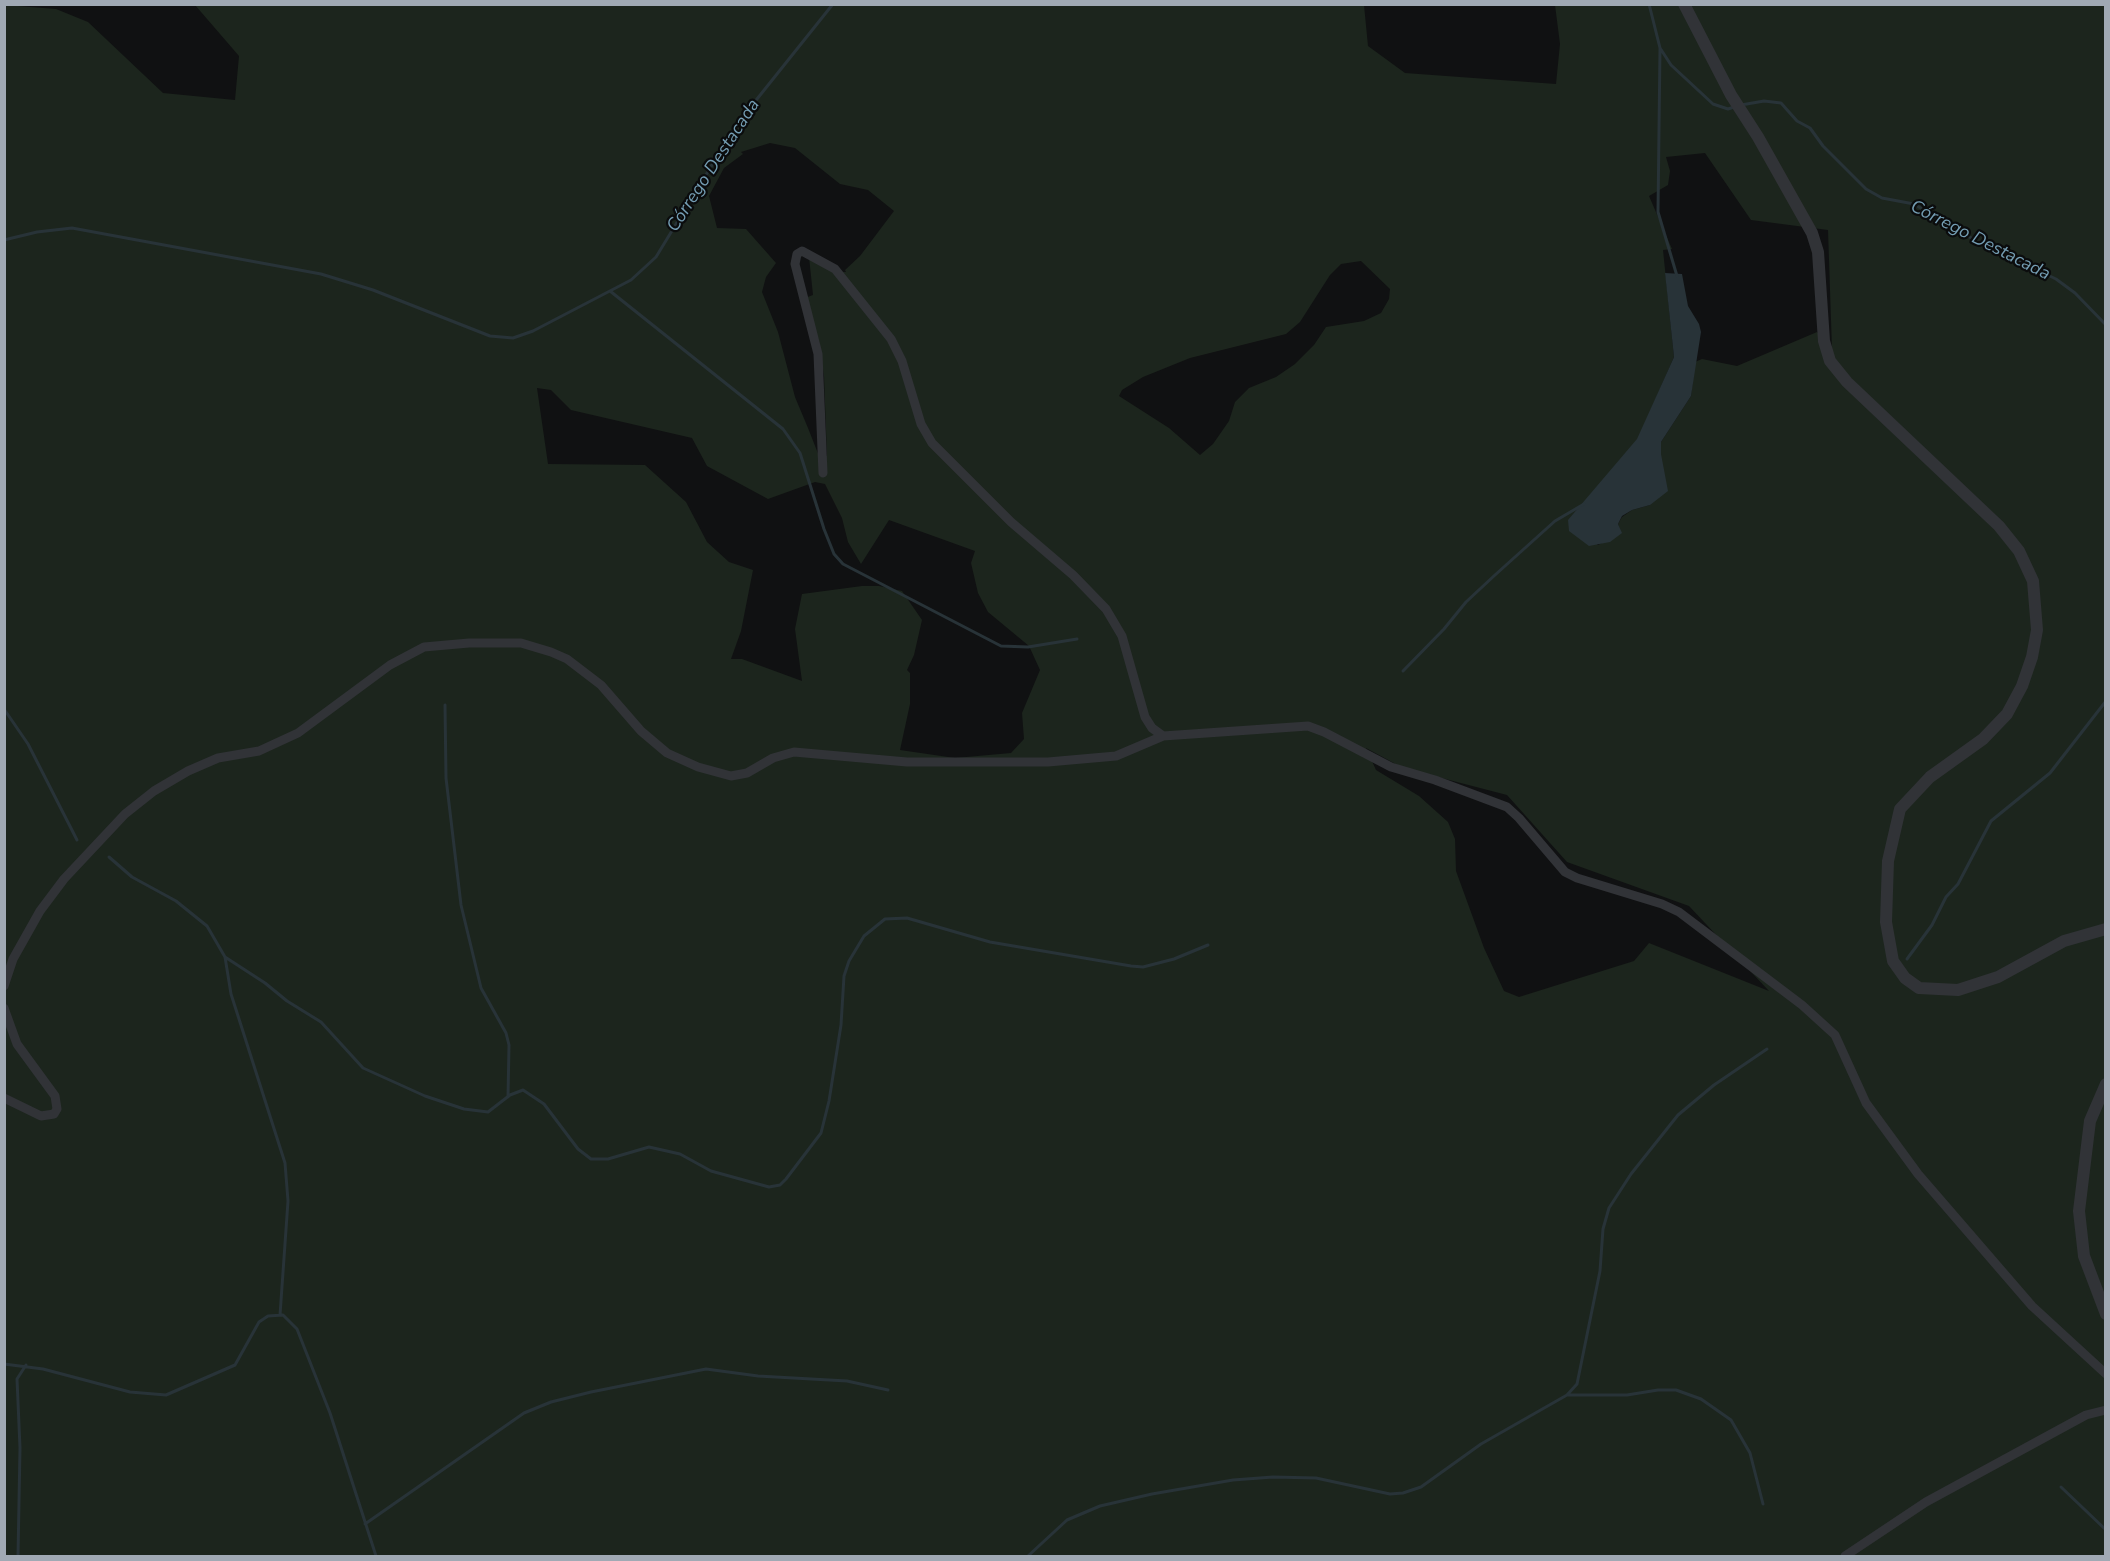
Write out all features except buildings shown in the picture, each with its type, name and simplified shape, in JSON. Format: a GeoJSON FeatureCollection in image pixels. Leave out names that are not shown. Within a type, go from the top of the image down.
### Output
{"type":"FeatureCollection","features":[{"type":"Feature","properties":{"kind":"street"},"geometry":{"type":"LineString","coordinates":[[1684,4],[1731,95],[1758,137],[1812,233],[1818,252],[1824,341],[1830,362],[1847,382],[1999,526],[2019,551],[2033,581],[2037,630],[2032,657],[2022,686],[2007,714],[1983,739],[1930,777],[1900,808],[1888,861],[1886,922],[1893,961],[1905,978],[1919,988],[1958,990],[1998,977],[2064,941],[2106,929]]}},
{"type":"Feature","properties":{"kind":"street"},"geometry":{"type":"LineString","coordinates":[[823,473],[818,354],[795,264],[797,254],[802,251],[835,269],[891,339],[908,379],[921,424],[932,443],[986,499],[1080,581],[1106,609],[1122,636],[1145,717],[1152,729],[1163,736]]}},
{"type":"Feature","properties":{"kind":"street"},"geometry":{"type":"LineString","coordinates":[[4,986],[13,959],[40,911],[64,879],[125,814],[154,791],[188,771],[218,758],[259,751],[298,733],[390,665],[424,647],[470,643],[521,643],[567,659],[601,685],[641,731],[667,753],[698,767],[731,776],[747,773],[778,756],[794,752],[907,762],[1048,762],[1103,759],[1128,752],[1163,736],[1298,725],[1316,728],[1391,767],[1435,780],[1507,807],[1519,818],[1557,865],[1577,878],[1662,904],[1679,912],[1802,1005],[1835,1035],[1866,1103],[1918,1174],[2032,1306],[2106,1374]]}},
{"type":"Feature","properties":{"kind":"street"},"geometry":{"type":"LineString","coordinates":[[4,1008],[17,1044],[55,1096],[57,1109],[54,1114],[41,1116],[4,1098]]}},
{"type":"Feature","properties":{"kind":"street"},"geometry":{"type":"LineString","coordinates":[[2106,1084],[2090,1121],[2080,1187],[2079,1211],[2084,1256],[2106,1314]]}},
{"type":"Feature","properties":{"kind":"street"},"geometry":{"type":"LineString","coordinates":[[1845,1557],[1926,1502],[2086,1415],[2106,1410]]}},
{"type":"Feature","properties":{"kind":"shaded area"},"geometry":{"type":"Polygon","coordinates":[[[5,5],[56,9],[88,22],[163,93],[235,100],[239,56],[195,5],[1364,5],[1368,46],[1405,73],[1556,84],[1560,44],[1555,5],[2105,5],[2105,1556],[5,1556],[5,5]],[[770,143],[741,152],[743,154],[724,168],[709,196],[717,228],[746,229],[776,263],[766,277],[762,292],[778,332],[795,397],[819,456],[827,456],[824,376],[819,341],[805,298],[813,295],[809,257],[834,272],[846,272],[845,270],[860,256],[894,211],[868,190],[840,184],[795,148],[770,143]],[[1705,153],[1666,157],[1670,171],[1668,185],[1649,196],[1672,249],[1663,250],[1674,357],[1638,439],[1569,521],[1598,545],[1621,533],[1618,524],[1622,517],[1632,510],[1650,505],[1661,442],[1691,396],[1695,362],[1702,359],[1737,366],[1817,332],[1832,350],[1828,230],[1751,220],[1705,153]],[[1361,261],[1341,264],[1330,275],[1300,322],[1286,334],[1190,358],[1143,377],[1122,390],[1119,396],[1169,428],[1200,455],[1213,444],[1229,421],[1235,402],[1249,388],[1276,377],[1295,364],[1314,345],[1326,327],[1364,321],[1381,313],[1389,299],[1390,289],[1361,261]],[[537,388],[548,464],[645,465],[686,502],[707,542],[729,562],[753,570],[741,631],[731,659],[742,659],[802,681],[795,629],[802,594],[862,586],[879,586],[902,591],[922,620],[914,655],[907,670],[910,673],[910,704],[900,750],[955,758],[1011,753],[1024,739],[1022,713],[1040,670],[1029,646],[988,612],[978,593],[971,563],[975,551],[889,520],[861,564],[848,542],[842,518],[825,484],[815,482],[768,499],[707,466],[692,438],[571,410],[551,390],[537,388]],[[1366,748],[1376,770],[1419,796],[1448,822],[1455,839],[1456,871],[1484,948],[1504,991],[1519,997],[1634,961],[1649,943],[1769,991],[1689,906],[1567,862],[1507,795],[1403,768],[1366,748]]]}},
{"type":"Feature","properties":{"kind":"shaded area"},"geometry":{"type":"Polygon","coordinates":[[[1665,273],[1682,274],[1688,306],[1701,332],[1691,396],[1661,442],[1668,491],[1650,505],[1632,510],[1622,516],[1618,524],[1622,533],[1610,542],[1589,546],[1569,531],[1568,520],[1637,439],[1674,357],[1665,273]]]}},
{"type":"Feature","properties":{"kind":"waterway"},"geometry":{"type":"LineString","coordinates":[[4,240],[37,232],[72,228],[321,274],[373,290],[490,336],[513,338],[533,331],[631,280],[656,257],[737,124],[833,4]]}},
{"type":"Feature","properties":{"kind":"waterway","name":"Córrego Destacada"},"geometry":{"type":"LineString","coordinates":[[1649,4],[1660,48],[1671,65],[1713,104],[1728,109],[1734,107]]}},
{"type":"Feature","properties":{"kind":"waterway"},"geometry":{"type":"LineString","coordinates":[[1660,48],[1658,212],[1677,276]]}},
{"type":"Feature","properties":{"kind":"waterway","name":"Córrego Destacada"},"geometry":{"type":"LineString","coordinates":[[1741,105],[1764,101],[1781,103],[1797,121],[1810,128],[1823,146],[1866,189],[1882,198],[1914,204],[1978,242],[2056,279],[2075,293],[2106,325]]}},
{"type":"Feature","properties":{"kind":"waterway"},"geometry":{"type":"LineString","coordinates":[[610,291],[783,429],[800,453],[824,529],[834,554],[843,564],[1001,646],[1028,647],[1077,639]]}},
{"type":"Feature","properties":{"kind":"waterway"},"geometry":{"type":"LineString","coordinates":[[1403,671],[1444,629],[1466,602],[1495,575],[1555,521],[1584,504]]}},
{"type":"Feature","properties":{"kind":"waterway"},"geometry":{"type":"LineString","coordinates":[[1907,959],[1932,925],[1946,897],[1958,884],[1991,821],[2050,773],[2106,701]]}},
{"type":"Feature","properties":{"kind":"waterway"},"geometry":{"type":"LineString","coordinates":[[445,705],[446,778],[461,905],[481,988],[506,1033],[509,1045],[508,1097]]}},
{"type":"Feature","properties":{"kind":"waterway"},"geometry":{"type":"LineString","coordinates":[[4,709],[28,744],[77,840]]}},
{"type":"Feature","properties":{"kind":"waterway"},"geometry":{"type":"LineString","coordinates":[[109,857],[132,877],[176,901],[207,926],[225,957],[231,994],[285,1163],[288,1201],[280,1315]]}},
{"type":"Feature","properties":{"kind":"waterway"},"geometry":{"type":"LineString","coordinates":[[225,957],[321,1022],[363,1068],[425,1096],[464,1109],[488,1112],[510,1095],[523,1090],[544,1104],[578,1149],[591,1159],[608,1159],[649,1147],[680,1154],[711,1171],[769,1187],[780,1185],[786,1179],[821,1133],[829,1101],[841,1025],[844,976],[849,961],[864,936],[885,919],[907,918],[990,942],[1143,967],[1174,959],[1208,945]]}},
{"type":"Feature","properties":{"kind":"waterway"},"geometry":{"type":"LineString","coordinates":[[1028,1556],[1067,1520],[1100,1506],[1152,1494],[1233,1480],[1273,1477],[1316,1478],[1390,1494],[1403,1493],[1421,1487],[1481,1444],[1567,1395],[1577,1384],[1600,1271],[1603,1229],[1609,1208],[1631,1174],[1678,1115],[1714,1085],[1767,1049]]}},
{"type":"Feature","properties":{"kind":"waterway"},"geometry":{"type":"LineString","coordinates":[[4,1364],[43,1369],[130,1392],[166,1395],[235,1365],[259,1322],[268,1316],[283,1315],[297,1329],[330,1413],[376,1556]]}},
{"type":"Feature","properties":{"kind":"waterway"},"geometry":{"type":"LineString","coordinates":[[18,1556],[20,1448],[17,1379],[26,1365]]}},
{"type":"Feature","properties":{"kind":"waterway"},"geometry":{"type":"LineString","coordinates":[[365,1524],[524,1413],[551,1402],[706,1369],[758,1376],[847,1381],[888,1390]]}},
{"type":"Feature","properties":{"kind":"waterway"},"geometry":{"type":"LineString","coordinates":[[1568,1395],[1627,1395],[1658,1390],[1676,1390],[1701,1399],[1731,1420],[1750,1453],[1763,1504]]}},
{"type":"Feature","properties":{"kind":"waterway"},"geometry":{"type":"LineString","coordinates":[[2061,1487],[2106,1530]]}}]}
